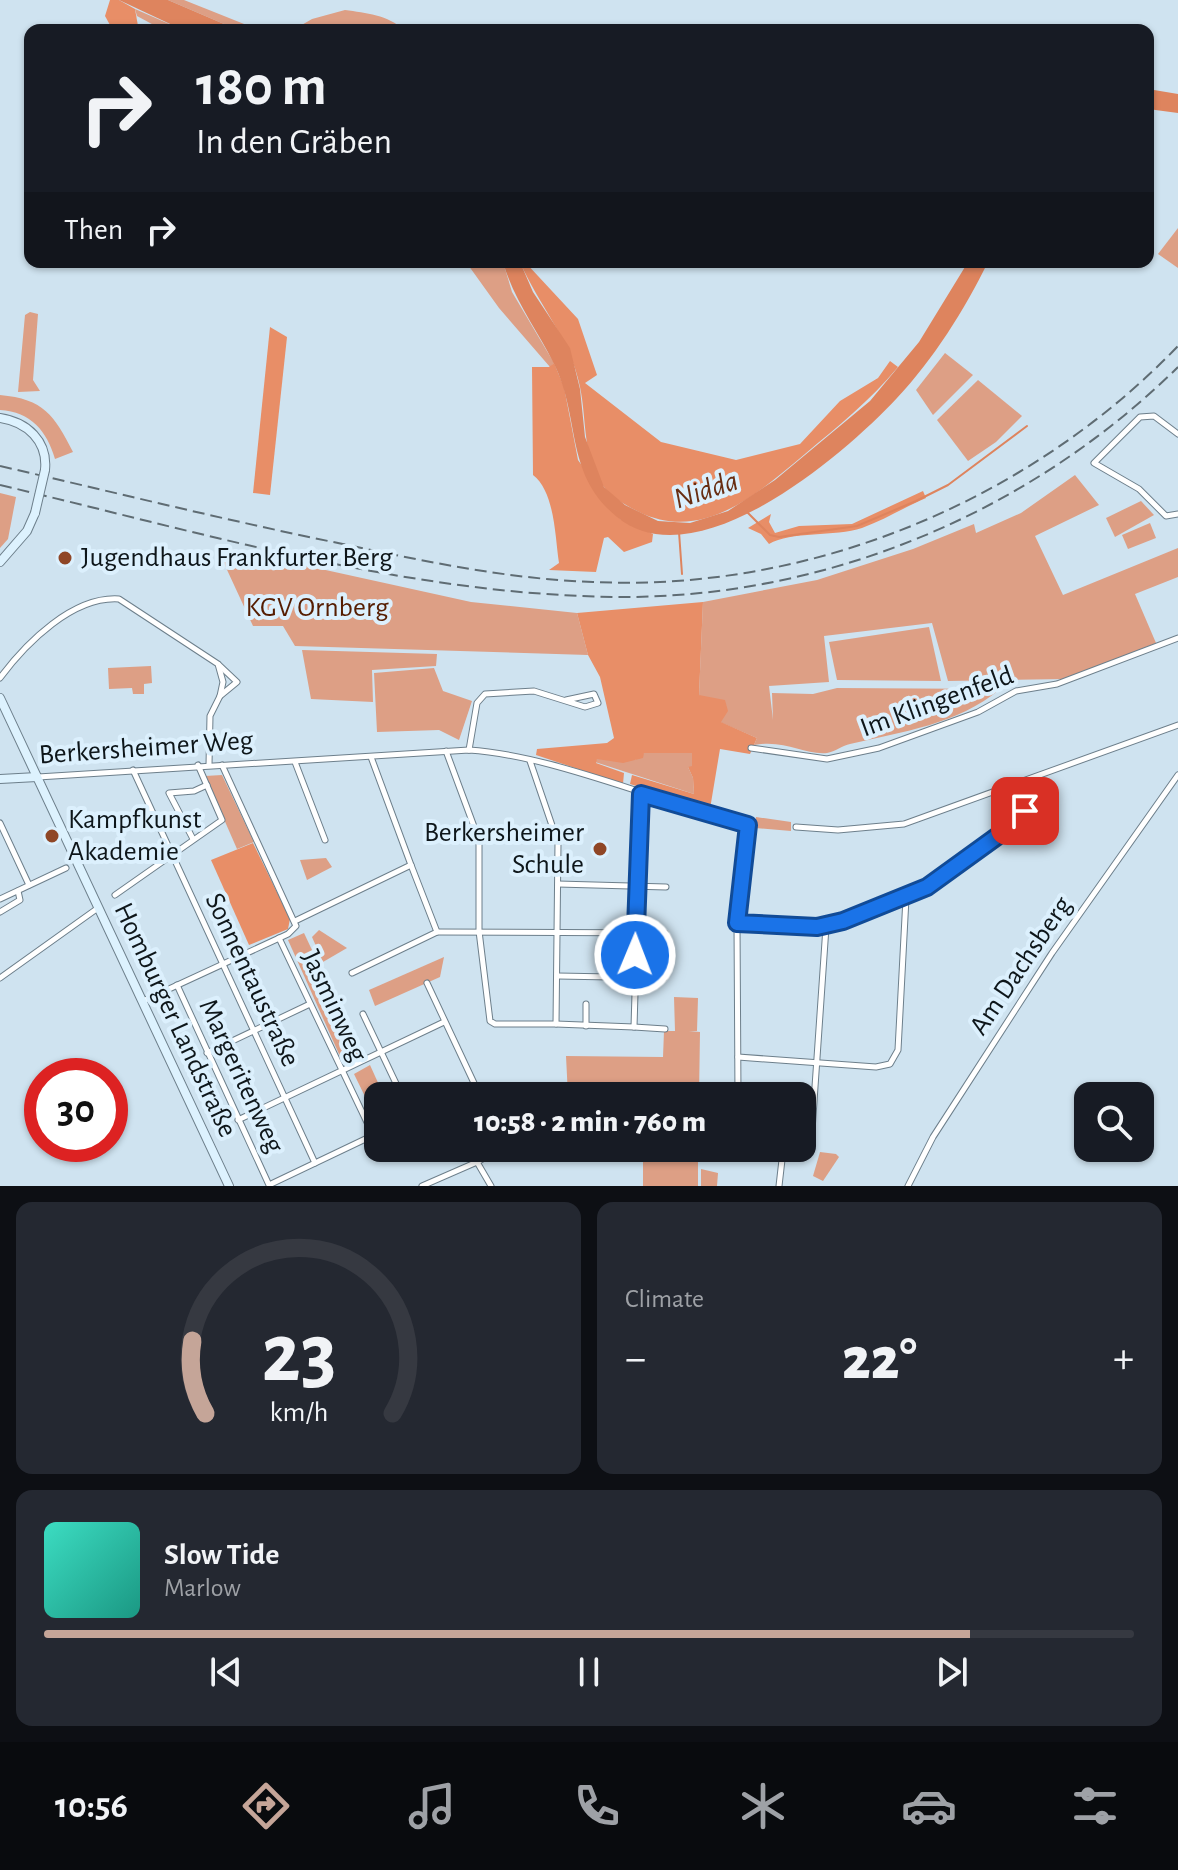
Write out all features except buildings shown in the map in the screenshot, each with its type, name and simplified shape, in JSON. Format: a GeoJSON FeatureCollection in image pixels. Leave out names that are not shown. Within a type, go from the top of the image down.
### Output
{"type":"FeatureCollection","features":[{"type":"Feature","properties":{"kind":"street"},"geometry":{"type":"LineString","coordinates":[[1177,432],[1154,416],[1140,417],[1094,463],[1139,489],[1169,517],[1178,514]]}},
{"type":"Feature","properties":{"kind":"street"},"geometry":{"type":"LineString","coordinates":[[0,418],[22,424],[36,437],[44,453],[45,470],[35,513],[27,531],[0,562]]}},
{"type":"Feature","properties":{"kind":"street"},"geometry":{"type":"LineString","coordinates":[[0,678],[26,646],[86,603],[101,598],[119,599],[218,664],[237,682],[220,696]]}},
{"type":"Feature","properties":{"kind":"street","name":"Im Klingenfeld"},"geometry":{"type":"LineString","coordinates":[[751,748],[827,759],[879,748],[978,712],[1016,691],[1057,684],[1178,638]]}},
{"type":"Feature","properties":{"kind":"street"},"geometry":{"type":"LineString","coordinates":[[209,765],[210,716],[223,682],[218,664]]}},
{"type":"Feature","properties":{"kind":"street"},"geometry":{"type":"LineString","coordinates":[[469,750],[477,703],[485,694],[534,691],[585,707],[598,703],[594,694],[589,693],[566,700]]}},
{"type":"Feature","properties":{"kind":"street","name":"Homburger Landstraße"},"geometry":{"type":"LineString","coordinates":[[0,698],[229,1186]]}},
{"type":"Feature","properties":{"kind":"street"},"geometry":{"type":"LineString","coordinates":[[796,827],[838,830],[904,824],[1178,725]]}},
{"type":"Feature","properties":{"kind":"street","name":"Berkersheimer Weg"},"geometry":{"type":"LineString","coordinates":[[0,779],[469,750],[521,757],[743,821],[750,829],[737,923]]}},
{"type":"Feature","properties":{"kind":"street"},"geometry":{"type":"LineString","coordinates":[[446,751],[479,840],[479,931],[491,1023],[665,1029]]}},
{"type":"Feature","properties":{"kind":"street"},"geometry":{"type":"LineString","coordinates":[[12,779],[23,770],[25,754]]}},
{"type":"Feature","properties":{"kind":"street"},"geometry":{"type":"LineString","coordinates":[[371,757],[437,932]]}},
{"type":"Feature","properties":{"kind":"street"},"geometry":{"type":"LineString","coordinates":[[529,760],[558,843],[556,1024]]}},
{"type":"Feature","properties":{"kind":"street","name":"Berkersheimer Weg"},"geometry":{"type":"LineString","coordinates":[[295,762],[325,840]]}},
{"type":"Feature","properties":{"kind":"street"},"geometry":{"type":"LineString","coordinates":[[142,1002],[294,930],[295,921],[221,764]]}},
{"type":"Feature","properties":{"kind":"street"},"geometry":{"type":"LineString","coordinates":[[115,895],[222,820],[198,765]]}},
{"type":"Feature","properties":{"kind":"street","name":"Sonnentaustraße"},"geometry":{"type":"LineString","coordinates":[[133,770],[315,1163]]}},
{"type":"Feature","properties":{"kind":"street","name":"Am Dachsberg"},"geometry":{"type":"LineString","coordinates":[[908,1186],[933,1137],[1052,953],[1178,775]]}},
{"type":"Feature","properties":{"kind":"street"},"geometry":{"type":"LineString","coordinates":[[193,839],[169,793],[194,791],[207,785]]}},
{"type":"Feature","properties":{"kind":"street"},"geometry":{"type":"LineString","coordinates":[[634,1027],[641,794]]}},
{"type":"Feature","properties":{"kind":"street"},"geometry":{"type":"LineString","coordinates":[[738,1082],[737,923],[826,927],[906,898],[957,868],[1021,819],[1025,805]]}},
{"type":"Feature","properties":{"kind":"street"},"geometry":{"type":"LineString","coordinates":[[0,823],[29,885]]}},
{"type":"Feature","properties":{"kind":"street"},"geometry":{"type":"LineString","coordinates":[[295,921],[411,865]]}},
{"type":"Feature","properties":{"kind":"street"},"geometry":{"type":"LineString","coordinates":[[0,899],[66,868]]}},
{"type":"Feature","properties":{"kind":"street"},"geometry":{"type":"LineString","coordinates":[[558,884],[666,887]]}},
{"type":"Feature","properties":{"kind":"street"},"geometry":{"type":"LineString","coordinates":[[0,912],[20,900],[18,891]]}},
{"type":"Feature","properties":{"kind":"street"},"geometry":{"type":"LineString","coordinates":[[738,1057],[881,1067],[890,1064],[896,1056],[906,898]]}},
{"type":"Feature","properties":{"kind":"street"},"geometry":{"type":"LineString","coordinates":[[0,978],[99,907]]}},
{"type":"Feature","properties":{"kind":"street"},"geometry":{"type":"LineString","coordinates":[[816,1086],[826,927]]}},
{"type":"Feature","properties":{"kind":"street"},"geometry":{"type":"LineString","coordinates":[[352,973],[437,932],[665,933]]}},
{"type":"Feature","properties":{"kind":"street","name":"Jasminweg"},"geometry":{"type":"LineString","coordinates":[[279,938],[364,1113]]}},
{"type":"Feature","properties":{"kind":"street"},"geometry":{"type":"LineString","coordinates":[[558,976],[664,978]]}},
{"type":"Feature","properties":{"kind":"street"},"geometry":{"type":"LineString","coordinates":[[427,983],[471,1082]]}},
{"type":"Feature","properties":{"kind":"street","name":"Margeritenweg"},"geometry":{"type":"LineString","coordinates":[[177,985],[269,1185]]}},
{"type":"Feature","properties":{"kind":"street"},"geometry":{"type":"LineString","coordinates":[[207,1053],[310,1004]]}},
{"type":"Feature","properties":{"kind":"street"},"geometry":{"type":"LineString","coordinates":[[586,1004],[586,1026]]}},
{"type":"Feature","properties":{"kind":"street"},"geometry":{"type":"LineString","coordinates":[[363,1014],[395,1082]]}},
{"type":"Feature","properties":{"kind":"street"},"geometry":{"type":"LineString","coordinates":[[238,1120],[444,1022]]}},
{"type":"Feature","properties":{"kind":"street"},"geometry":{"type":"LineString","coordinates":[[269,1185],[364,1139]]}},
{"type":"Feature","properties":{"kind":"street"},"geometry":{"type":"LineString","coordinates":[[422,1186],[477,1162],[491,1186]]}},
{"type":"Feature","properties":{"kind":"street"},"geometry":{"type":"LineString","coordinates":[[779,1186],[782,1162]]}},
{"type":"Feature","properties":{"kind":"green space"},"geometry":{"type":"Polygon","coordinates":[[[168,0],[184,0],[244,24],[224,24],[168,0]]]}},
{"type":"Feature","properties":{"kind":"green space"},"geometry":{"type":"Polygon","coordinates":[[[135,9],[169,24],[152,24],[137,16],[135,9]]]}},
{"type":"Feature","properties":{"kind":"green space"},"geometry":{"type":"Polygon","coordinates":[[[345,10],[384,18],[396,24],[303,24],[345,10]]]}},
{"type":"Feature","properties":{"kind":"green space"},"geometry":{"type":"Polygon","coordinates":[[[1178,228],[1178,268],[1158,254],[1178,228]]]}},
{"type":"Feature","properties":{"kind":"green space"},"geometry":{"type":"Polygon","coordinates":[[[470,268],[505,268],[512,292],[554,363],[550,367],[499,308],[470,268]]]}},
{"type":"Feature","properties":{"kind":"green space"},"geometry":{"type":"Polygon","coordinates":[[[30,312],[38,314],[33,380],[40,391],[18,392],[25,315],[30,312]]]}},
{"type":"Feature","properties":{"kind":"green space"},"geometry":{"type":"Polygon","coordinates":[[[945,353],[973,375],[933,415],[916,390],[945,353]]]}},
{"type":"Feature","properties":{"kind":"green space"},"geometry":{"type":"Polygon","coordinates":[[[978,380],[1022,416],[996,442],[968,461],[937,420],[978,380]]]}},
{"type":"Feature","properties":{"kind":"green space"},"geometry":{"type":"Polygon","coordinates":[[[0,395],[27,400],[46,411],[73,452],[55,459],[36,425],[21,415],[0,410],[0,395]]]}},
{"type":"Feature","properties":{"kind":"green space"},"geometry":{"type":"Polygon","coordinates":[[[1075,475],[1099,505],[1035,536],[1063,595],[1178,548],[1178,577],[1135,594],[1156,643],[1067,679],[948,681],[932,623],[824,636],[829,682],[769,686],[773,720],[772,693],[813,694],[837,688],[1000,689],[948,719],[827,753],[785,745],[754,745],[757,738],[720,722],[699,695],[703,602],[817,580],[913,549],[974,524],[976,533],[1021,513],[1075,475]]]}},
{"type":"Feature","properties":{"kind":"green space"},"geometry":{"type":"Polygon","coordinates":[[[0,493],[16,497],[8,539],[0,548],[0,493]]]}},
{"type":"Feature","properties":{"kind":"green space"},"geometry":{"type":"Polygon","coordinates":[[[1141,501],[1154,515],[1115,537],[1106,518],[1141,501]]]}},
{"type":"Feature","properties":{"kind":"green space"},"geometry":{"type":"Polygon","coordinates":[[[1150,523],[1156,538],[1128,549],[1122,535],[1150,523]]]}},
{"type":"Feature","properties":{"kind":"green space","name":"KGV Ornberg"},"geometry":{"type":"Polygon","coordinates":[[[216,546],[471,602],[577,613],[588,655],[295,646],[283,626],[253,626],[216,546]]]}},
{"type":"Feature","properties":{"kind":"green space"},"geometry":{"type":"Polygon","coordinates":[[[929,627],[941,681],[837,680],[829,642],[929,627]]]}},
{"type":"Feature","properties":{"kind":"green space"},"geometry":{"type":"Polygon","coordinates":[[[302,650],[437,654],[436,666],[372,670],[373,702],[311,699],[302,650]]]}},
{"type":"Feature","properties":{"kind":"green space"},"geometry":{"type":"Polygon","coordinates":[[[151,666],[152,683],[144,684],[144,694],[133,694],[132,688],[109,689],[108,668],[151,666]]]}},
{"type":"Feature","properties":{"kind":"green space"},"geometry":{"type":"Polygon","coordinates":[[[434,668],[443,691],[472,701],[459,740],[439,730],[377,732],[374,673],[434,668]]]}},
{"type":"Feature","properties":{"kind":"green space"},"geometry":{"type":"Polygon","coordinates":[[[644,753],[692,753],[692,767],[688,767],[693,778],[694,794],[595,762],[597,758],[635,760],[644,753]]]}},
{"type":"Feature","properties":{"kind":"green space"},"geometry":{"type":"Polygon","coordinates":[[[222,775],[254,842],[237,849],[205,776],[222,775]]]}},
{"type":"Feature","properties":{"kind":"green space"},"geometry":{"type":"Polygon","coordinates":[[[756,817],[791,822],[791,831],[755,828],[756,817]]]}},
{"type":"Feature","properties":{"kind":"green space"},"geometry":{"type":"Polygon","coordinates":[[[326,858],[332,867],[307,880],[300,860],[326,858]]]}},
{"type":"Feature","properties":{"kind":"green space"},"geometry":{"type":"Polygon","coordinates":[[[319,930],[347,948],[323,962],[312,937],[319,930]]]}},
{"type":"Feature","properties":{"kind":"green space"},"geometry":{"type":"Polygon","coordinates":[[[304,933],[361,1054],[343,1063],[288,940],[304,933]]]}},
{"type":"Feature","properties":{"kind":"green space"},"geometry":{"type":"Polygon","coordinates":[[[444,957],[440,977],[375,1006],[369,990],[444,957]]]}},
{"type":"Feature","properties":{"kind":"green space"},"geometry":{"type":"Polygon","coordinates":[[[674,997],[698,998],[697,1031],[689,1031],[700,1032],[699,1082],[567,1082],[566,1056],[663,1057],[664,1031],[675,1031],[674,997]]]}},
{"type":"Feature","properties":{"kind":"green space"},"geometry":{"type":"Polygon","coordinates":[[[370,1065],[378,1082],[364,1082],[364,1094],[354,1074],[370,1065]]]}},
{"type":"Feature","properties":{"kind":"green space"},"geometry":{"type":"Polygon","coordinates":[[[820,1152],[839,1157],[823,1181],[813,1176],[820,1152]]]}},
{"type":"Feature","properties":{"kind":"green space"},"geometry":{"type":"Polygon","coordinates":[[[643,1162],[698,1162],[698,1186],[643,1186],[643,1162]]]}},
{"type":"Feature","properties":{"kind":"green space"},"geometry":{"type":"Polygon","coordinates":[[[701,1169],[718,1173],[717,1186],[701,1186],[701,1169]]]}},
{"type":"Feature","properties":{"kind":"shaded area"},"geometry":{"type":"Polygon","coordinates":[[[110,0],[119,0],[135,9],[138,24],[109,24],[105,16],[110,0]]]}},
{"type":"Feature","properties":{"kind":"shaded area"},"geometry":{"type":"Polygon","coordinates":[[[119,0],[168,0],[224,24],[170,24],[119,0]]]}},
{"type":"Feature","properties":{"kind":"shaded area"},"geometry":{"type":"Polygon","coordinates":[[[1154,90],[1178,94],[1178,113],[1154,110],[1154,90]]]}},
{"type":"Feature","properties":{"kind":"shaded area"},"geometry":{"type":"Polygon","coordinates":[[[505,268],[523,268],[533,292],[570,348],[580,389],[585,437],[604,487],[625,505],[658,521],[690,523],[728,511],[775,480],[870,401],[919,342],[964,268],[985,268],[936,351],[897,398],[842,450],[767,503],[726,523],[687,534],[650,533],[617,517],[600,500],[581,464],[568,405],[554,364],[513,289],[505,268]]]}},
{"type":"Feature","properties":{"kind":"shaded area"},"geometry":{"type":"Polygon","coordinates":[[[523,268],[531,268],[578,319],[597,375],[585,383],[661,442],[736,460],[800,444],[840,401],[878,378],[890,361],[898,367],[842,423],[748,498],[707,518],[685,522],[663,520],[620,501],[607,491],[597,476],[586,438],[576,370],[523,268]]]}},
{"type":"Feature","properties":{"kind":"shaded area"},"geometry":{"type":"Polygon","coordinates":[[[270,327],[287,337],[270,495],[253,493],[270,327]]]}},
{"type":"Feature","properties":{"kind":"shaded area"},"geometry":{"type":"Polygon","coordinates":[[[554,363],[564,387],[578,460],[620,519],[653,534],[652,542],[624,552],[608,537],[604,538],[596,572],[549,570],[559,563],[550,503],[533,475],[532,367],[549,367],[554,363]]]}},
{"type":"Feature","properties":{"kind":"shaded area"},"geometry":{"type":"Polygon","coordinates":[[[923,491],[926,498],[851,531],[789,537],[769,544],[761,534],[748,528],[771,514],[769,522],[775,533],[799,526],[852,524],[923,491]]]}},
{"type":"Feature","properties":{"kind":"shaded area"},"geometry":{"type":"Polygon","coordinates":[[[703,602],[699,695],[725,700],[728,711],[721,722],[757,738],[750,754],[720,749],[710,809],[630,784],[632,775],[694,794],[693,778],[688,767],[692,766],[692,753],[644,753],[643,758],[623,763],[597,759],[596,763],[624,773],[623,784],[536,755],[537,749],[607,743],[614,738],[600,677],[588,655],[577,613],[703,602]]]}},
{"type":"Feature","properties":{"kind":"shaded area"},"geometry":{"type":"Polygon","coordinates":[[[253,843],[290,919],[288,929],[249,945],[211,860],[253,843]]]}},
{"type":"Feature","properties":{"kind":"waterway"},"geometry":{"type":"LineString","coordinates":[[747,512],[770,535],[779,537],[857,526],[948,485],[1027,426]]}},
{"type":"Feature","properties":{"kind":"waterway"},"geometry":{"type":"LineString","coordinates":[[679,532],[682,574]]}},
{"type":"Feature","properties":{"kind":"railway"},"geometry":{"type":"LineString","coordinates":[[0,466],[253,525],[465,568],[593,582],[674,581],[755,571],[834,553],[911,526],[984,492],[1054,450],[1119,401],[1178,346]]}},
{"type":"Feature","properties":{"kind":"railway"},"geometry":{"type":"LineString","coordinates":[[0,485],[309,559],[387,574],[544,594],[623,597],[700,593],[777,581],[851,562],[923,536],[993,503],[1059,464],[1121,418],[1178,367]]}},
{"type":"Feature","properties":{"kind":"place","name":"Jugendhaus Frankfurter Berg"},"geometry":{"type":"Point","coordinates":[65,558]}},
{"type":"Feature","properties":{"kind":"place","name":"Kampfkunst Akademie"},"geometry":{"type":"Point","coordinates":[52,836]}},
{"type":"Feature","properties":{"kind":"place","name":"Berkersheimer Schule"},"geometry":{"type":"Point","coordinates":[600,849]}},
{"type":"Feature","properties":{"kind":"route"},"geometry":{"type":"LineString","coordinates":[[635,955],[641,794],[743,821],[748,825],[750,829],[737,904],[737,923],[817,927],[843,921],[927,887],[1021,819],[1025,811]]}},
{"type":"Feature","properties":{"kind":"water label","name":"Nidda"},"geometry":{"type":"Point","coordinates":[706,490]}}]}
